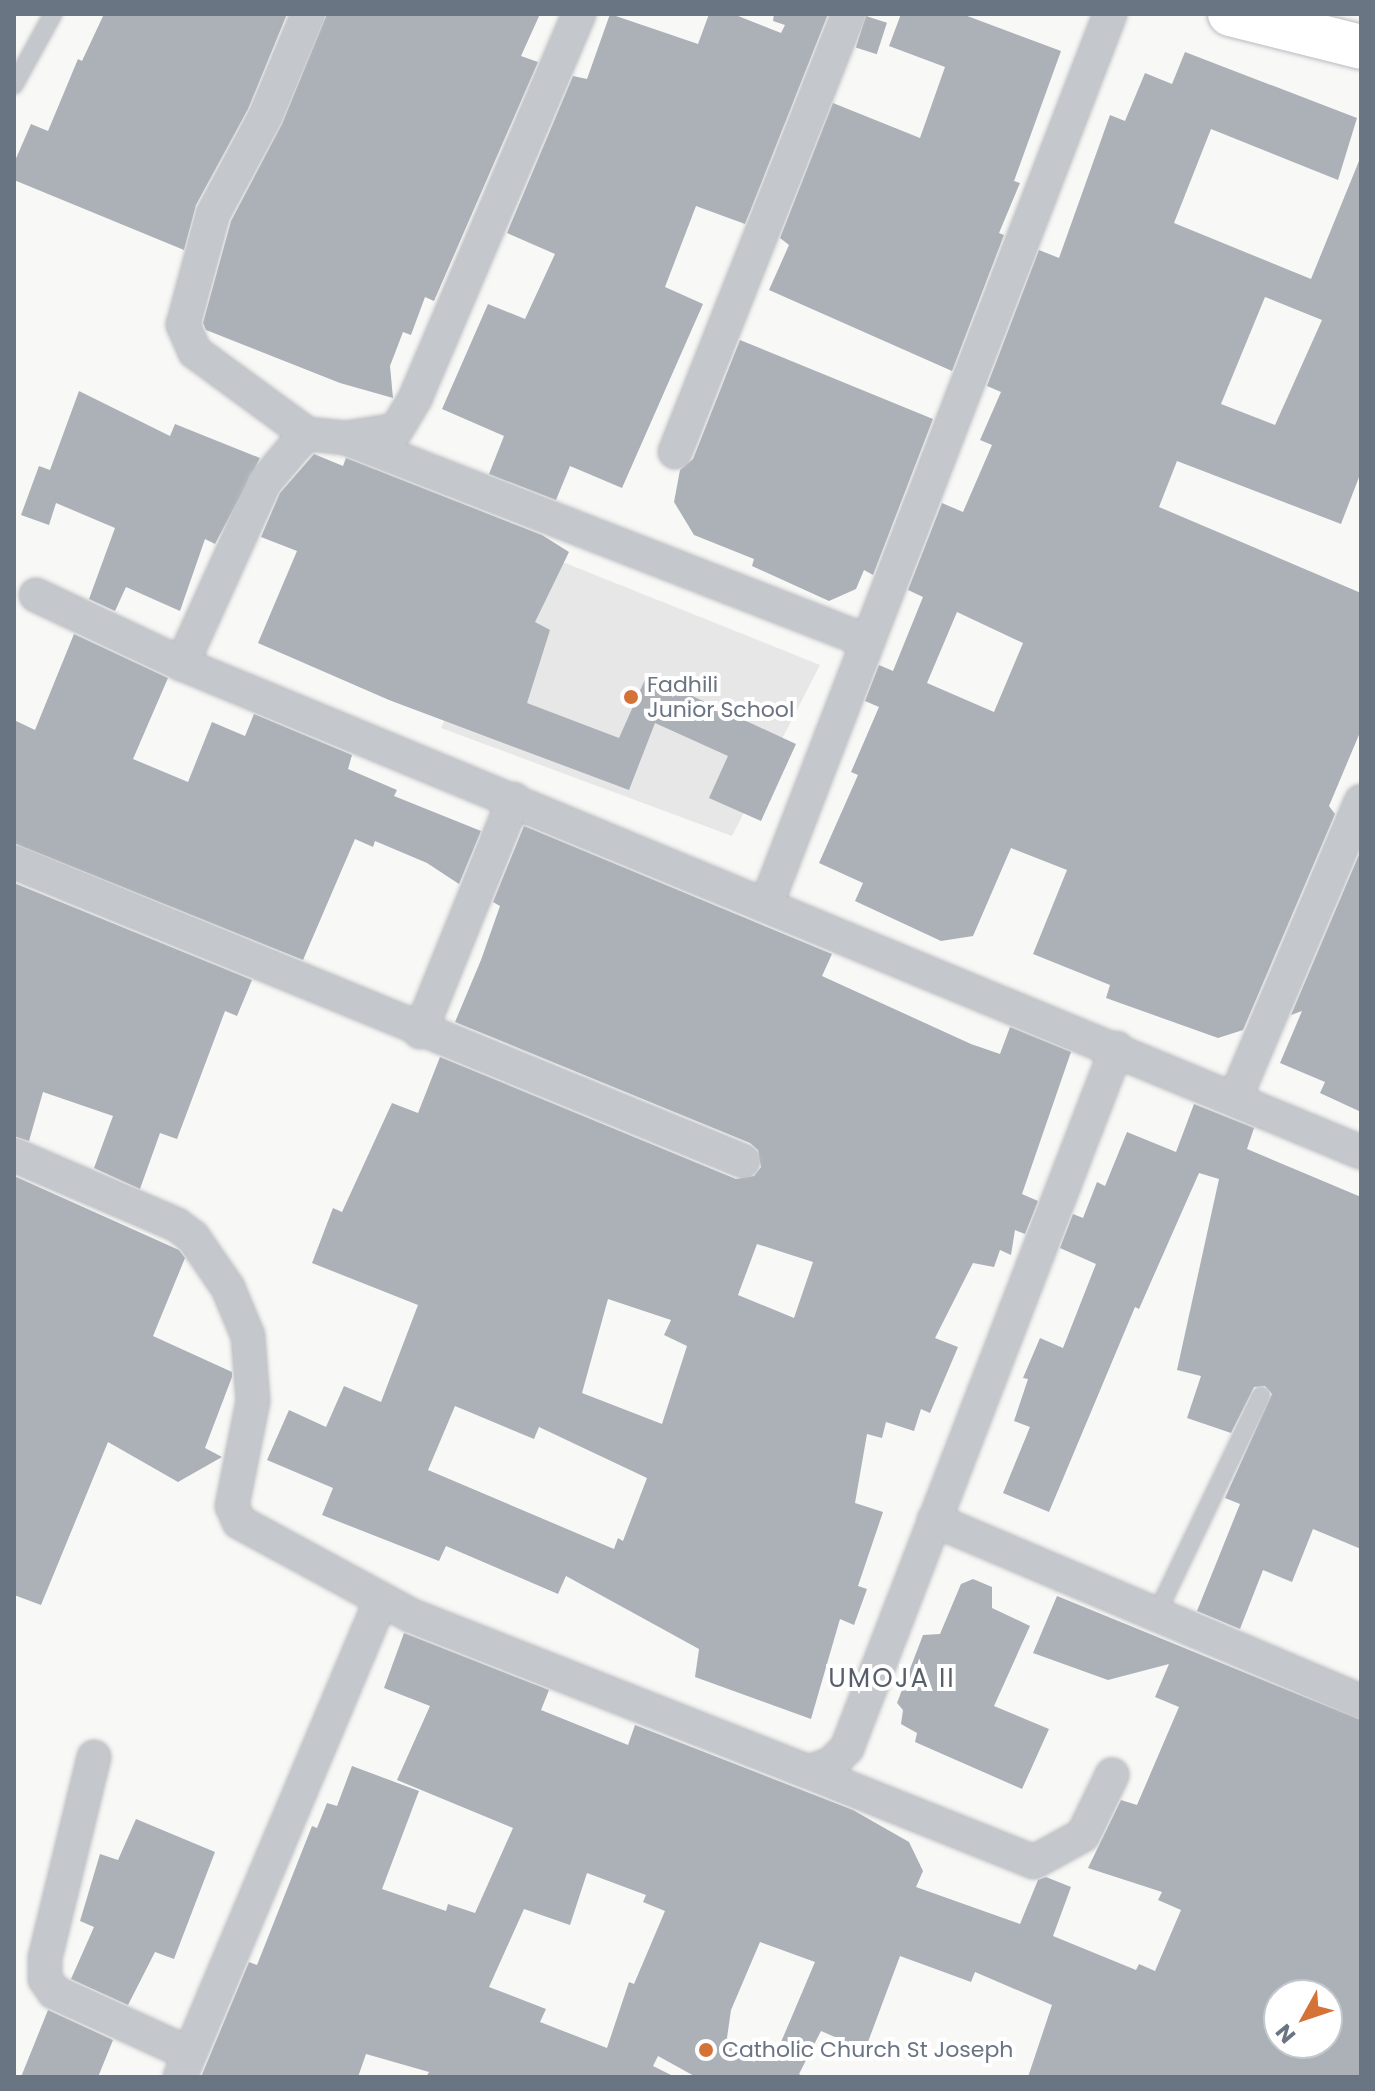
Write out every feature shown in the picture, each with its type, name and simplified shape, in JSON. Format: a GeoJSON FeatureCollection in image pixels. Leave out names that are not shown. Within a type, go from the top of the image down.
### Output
{"type":"FeatureCollection","features":[{"type":"Feature","properties":{"kind":"main road"},"geometry":{"type":"LineString","coordinates":[[1230,14],[1361,47]]}},
{"type":"Feature","properties":{"kind":"street"},"geometry":{"type":"LineString","coordinates":[[308,14],[265,117],[213,214],[183,325],[195,352],[307,434],[346,438],[396,430],[416,397],[579,14]]}},
{"type":"Feature","properties":{"kind":"street"},"geometry":{"type":"LineString","coordinates":[[675,452],[848,14]]}},
{"type":"Feature","properties":{"kind":"street"},"geometry":{"type":"LineString","coordinates":[[767,903],[1110,14]]}},
{"type":"Feature","properties":{"kind":"street"},"geometry":{"type":"LineString","coordinates":[[182,664],[264,483],[307,434]]}},
{"type":"Feature","properties":{"kind":"street"},"geometry":{"type":"LineString","coordinates":[[346,438],[867,641]]}},
{"type":"Feature","properties":{"kind":"street"},"geometry":{"type":"LineString","coordinates":[[36,595],[182,664],[1236,1096],[1361,1152]]}},
{"type":"Feature","properties":{"kind":"street"},"geometry":{"type":"LineString","coordinates":[[420,1032],[514,799]]}},
{"type":"Feature","properties":{"kind":"street"},"geometry":{"type":"LineString","coordinates":[[1236,1096],[1361,801]]}},
{"type":"Feature","properties":{"kind":"street"},"geometry":{"type":"LineString","coordinates":[[14,862],[420,1032],[743,1161]]}},
{"type":"Feature","properties":{"kind":"street"},"geometry":{"type":"LineString","coordinates":[[809,1772],[831,1764],[847,1748],[1117,1048]]}},
{"type":"Feature","properties":{"kind":"street"},"geometry":{"type":"LineString","coordinates":[[14,1155],[177,1225],[193,1237],[228,1288],[248,1336],[253,1401],[232,1506],[239,1522],[381,1600],[1034,1862],[1083,1835],[1112,1775]]}},
{"type":"Feature","properties":{"kind":"street"},"geometry":{"type":"LineString","coordinates":[[934,1520],[1361,1701]]}},
{"type":"Feature","properties":{"kind":"street"},"geometry":{"type":"LineString","coordinates":[[94,1757],[45,1958],[45,1979],[54,1992],[185,2066],[381,1600]]}},
{"type":"Feature","properties":{"kind":"lane"},"geometry":{"type":"LineString","coordinates":[[14,85],[53,14]]}},
{"type":"Feature","properties":{"kind":"lane"},"geometry":{"type":"LineString","coordinates":[[1156,1615],[1261,1396]]}},
{"type":"Feature","properties":{"kind":"shaded area","name":"Fadhili Junior School"},"geometry":{"type":"Polygon","coordinates":[[[530,549],[820,665],[732,836],[441,728],[530,549]]]}},
{"type":"Feature","properties":{"kind":"building"},"geometry":{"type":"Polygon","coordinates":[[[104,14],[287,14],[248,109],[196,205],[184,250],[14,180],[14,163],[31,124],[48,131],[78,59],[82,61],[104,14]]]}},
{"type":"Feature","properties":{"kind":"building"},"geometry":{"type":"Polygon","coordinates":[[[327,14],[540,14],[521,56],[538,62],[434,301],[425,297],[411,335],[403,332],[390,366],[393,398],[340,383],[206,330],[203,323],[231,221],[282,124],[327,14]]]}},
{"type":"Feature","properties":{"kind":"building"},"geometry":{"type":"Polygon","coordinates":[[[610,14],[698,44],[709,14],[733,14],[781,33],[785,25],[773,21],[774,14],[828,14],[745,224],[696,206],[665,287],[703,304],[622,488],[570,466],[556,500],[489,474],[504,436],[442,409],[488,304],[525,319],[555,254],[507,233],[573,76],[587,79],[610,14]]]}},
{"type":"Feature","properties":{"kind":"building"},"geometry":{"type":"Polygon","coordinates":[[[901,14],[962,14],[1061,51],[1014,181],[1020,183],[999,233],[1004,235],[952,371],[769,290],[789,245],[780,238],[833,103],[920,138],[945,67],[889,46],[901,14]]]}},
{"type":"Feature","properties":{"kind":"building"},"geometry":{"type":"Polygon","coordinates":[[[866,16],[887,23],[877,54],[856,47],[866,16]]]}},
{"type":"Feature","properties":{"kind":"building"},"geometry":{"type":"Polygon","coordinates":[[[1185,52],[1357,118],[1338,180],[1211,129],[1174,223],[1311,279],[1361,156],[1361,472],[1341,524],[1177,461],[1159,507],[1361,593],[1361,730],[1329,806],[1335,814],[1243,1030],[1218,1038],[1106,998],[1110,985],[1033,954],[1067,870],[1011,848],[973,936],[941,941],[855,901],[863,883],[819,863],[858,775],[851,772],[879,707],[865,701],[879,665],[893,671],[923,597],[908,590],[942,503],[963,512],[992,445],[980,440],[1001,392],[987,386],[1039,250],[1059,258],[1110,115],[1125,121],[1145,73],[1172,84],[1185,52]],[[1265,297],[1221,404],[1275,425],[1322,320],[1265,297]],[[957,612],[927,683],[994,712],[1023,643],[957,612]]]}},
{"type":"Feature","properties":{"kind":"building"},"geometry":{"type":"Polygon","coordinates":[[[740,340],[933,419],[873,575],[864,570],[856,589],[829,601],[752,566],[754,559],[694,535],[674,502],[680,470],[693,459],[740,340]]]}},
{"type":"Feature","properties":{"kind":"building"},"geometry":{"type":"Polygon","coordinates":[[[79,391],[170,436],[175,424],[260,458],[215,544],[205,539],[180,611],[126,587],[115,611],[89,599],[115,528],[56,503],[49,525],[21,515],[39,466],[50,470],[79,391]]]}},
{"type":"Feature","properties":{"kind":"building"},"geometry":{"type":"Polygon","coordinates":[[[314,454],[343,466],[346,458],[542,535],[569,552],[535,622],[550,630],[527,703],[619,738],[647,675],[796,744],[761,821],[709,798],[728,756],[655,723],[629,790],[389,700],[258,643],[297,551],[261,537],[280,493],[314,454]]]}},
{"type":"Feature","properties":{"kind":"building"},"geometry":{"type":"Polygon","coordinates":[[[74,634],[168,678],[133,759],[188,782],[212,722],[245,736],[254,714],[352,755],[348,769],[397,790],[394,796],[481,831],[459,884],[427,863],[375,841],[373,847],[355,839],[303,960],[14,843],[14,720],[35,730],[74,634]]]}},
{"type":"Feature","properties":{"kind":"building"},"geometry":{"type":"Polygon","coordinates":[[[524,826],[832,954],[822,976],[971,1044],[1000,1054],[1010,1027],[1071,1052],[1022,1194],[1038,1201],[1025,1234],[1015,1230],[1011,1255],[1000,1250],[994,1267],[973,1263],[935,1338],[958,1347],[930,1413],[921,1409],[914,1431],[886,1422],[882,1438],[867,1434],[855,1503],[883,1512],[858,1586],[867,1589],[854,1625],[840,1619],[811,1719],[695,1677],[699,1649],[566,1576],[558,1594],[446,1546],[439,1561],[322,1515],[333,1488],[267,1460],[289,1410],[326,1427],[344,1386],[381,1402],[418,1305],[312,1263],[333,1208],[342,1212],[392,1103],[418,1113],[440,1057],[736,1179],[754,1176],[761,1167],[758,1150],[750,1143],[455,1022],[500,906],[493,902],[524,826]],[[757,1244],[738,1295],[794,1318],[813,1262],[757,1244]],[[608,1299],[582,1393],[662,1424],[687,1346],[664,1335],[671,1320],[608,1299]],[[455,1406],[428,1470],[614,1549],[618,1538],[623,1541],[647,1478],[539,1427],[534,1439],[455,1406]]]}},
{"type":"Feature","properties":{"kind":"building"},"geometry":{"type":"Polygon","coordinates":[[[1361,850],[1361,1112],[1320,1093],[1325,1082],[1280,1063],[1302,1011],[1291,1015],[1361,850]]]}},
{"type":"Feature","properties":{"kind":"building"},"geometry":{"type":"Polygon","coordinates":[[[14,883],[252,980],[237,1016],[225,1011],[177,1139],[160,1133],[140,1189],[94,1168],[113,1116],[43,1092],[29,1141],[14,1136],[14,883]]]}},
{"type":"Feature","properties":{"kind":"building"},"geometry":{"type":"Polygon","coordinates":[[[1194,1104],[1254,1128],[1247,1149],[1361,1197],[1361,1549],[1313,1529],[1292,1582],[1263,1570],[1240,1629],[1197,1611],[1240,1504],[1225,1498],[1272,1394],[1265,1386],[1254,1387],[1231,1433],[1187,1418],[1201,1376],[1177,1370],[1219,1179],[1199,1173],[1139,1309],[1135,1307],[1049,1512],[1003,1493],[1030,1427],[1014,1421],[1028,1379],[1023,1378],[1040,1338],[1063,1348],[1096,1264],[1060,1248],[1073,1214],[1083,1218],[1097,1182],[1105,1186],[1127,1132],[1176,1152],[1194,1104]]]}},
{"type":"Feature","properties":{"kind":"building"},"geometry":{"type":"Polygon","coordinates":[[[14,1176],[179,1250],[185,1258],[153,1336],[232,1372],[205,1448],[222,1457],[178,1482],[108,1442],[41,1605],[14,1595],[14,1176]]]}},
{"type":"Feature","properties":{"kind":"building"},"geometry":{"type":"Polygon","coordinates":[[[973,1579],[992,1587],[992,1608],[1030,1626],[994,1706],[1049,1729],[1022,1789],[915,1742],[917,1733],[901,1724],[903,1710],[897,1703],[923,1635],[940,1634],[961,1584],[973,1579]]]}},
{"type":"Feature","properties":{"kind":"building"},"geometry":{"type":"Polygon","coordinates":[[[1057,1596],[1361,1720],[1361,2077],[1028,2077],[1052,2005],[975,1972],[971,1982],[900,1956],[865,2050],[821,2031],[799,2074],[805,2077],[696,2077],[658,2056],[653,2066],[675,2077],[426,2077],[429,2072],[366,2054],[358,2077],[201,2077],[249,1962],[257,1965],[312,1826],[317,1828],[327,1803],[337,1806],[352,1766],[419,1791],[382,1889],[446,1911],[448,1904],[475,1913],[513,1828],[397,1780],[430,1706],[384,1688],[404,1633],[549,1690],[541,1710],[628,1745],[635,1725],[853,1810],[909,1842],[923,1871],[916,1887],[1020,1924],[1038,1880],[1046,1877],[1071,1887],[1053,1936],[1136,1970],[1139,1964],[1155,1971],[1181,1910],[1158,1900],[1162,1892],[1088,1868],[1121,1800],[1137,1805],[1179,1707],[1155,1697],[1169,1664],[1108,1680],[1033,1653],[1057,1596]],[[587,1873],[570,1925],[524,1909],[489,1987],[546,2009],[540,2022],[607,2048],[629,1982],[634,1984],[665,1911],[643,1902],[646,1895],[587,1873]],[[760,1942],[731,2010],[727,2038],[773,2061],[815,1962],[760,1942]]]}},
{"type":"Feature","properties":{"kind":"building"},"geometry":{"type":"Polygon","coordinates":[[[136,1819],[215,1852],[174,1959],[155,1952],[128,2005],[71,1979],[94,1927],[80,1921],[100,1854],[118,1860],[136,1819]]]}},
{"type":"Feature","properties":{"kind":"building"},"geometry":{"type":"Polygon","coordinates":[[[48,2010],[113,2040],[98,2077],[21,2077],[48,2010]]]}},
{"type":"Feature","properties":{"kind":"place","name":"Fadhili Junior School"},"geometry":{"type":"Point","coordinates":[631,697]}},
{"type":"Feature","properties":{"kind":"place","name":"Catholic Church St Joseph"},"geometry":{"type":"Point","coordinates":[706,2050]}},
{"type":"Feature","properties":{"kind":"district","name":"UMOJA II"},"geometry":{"type":"Point","coordinates":[892,1679]}}]}
